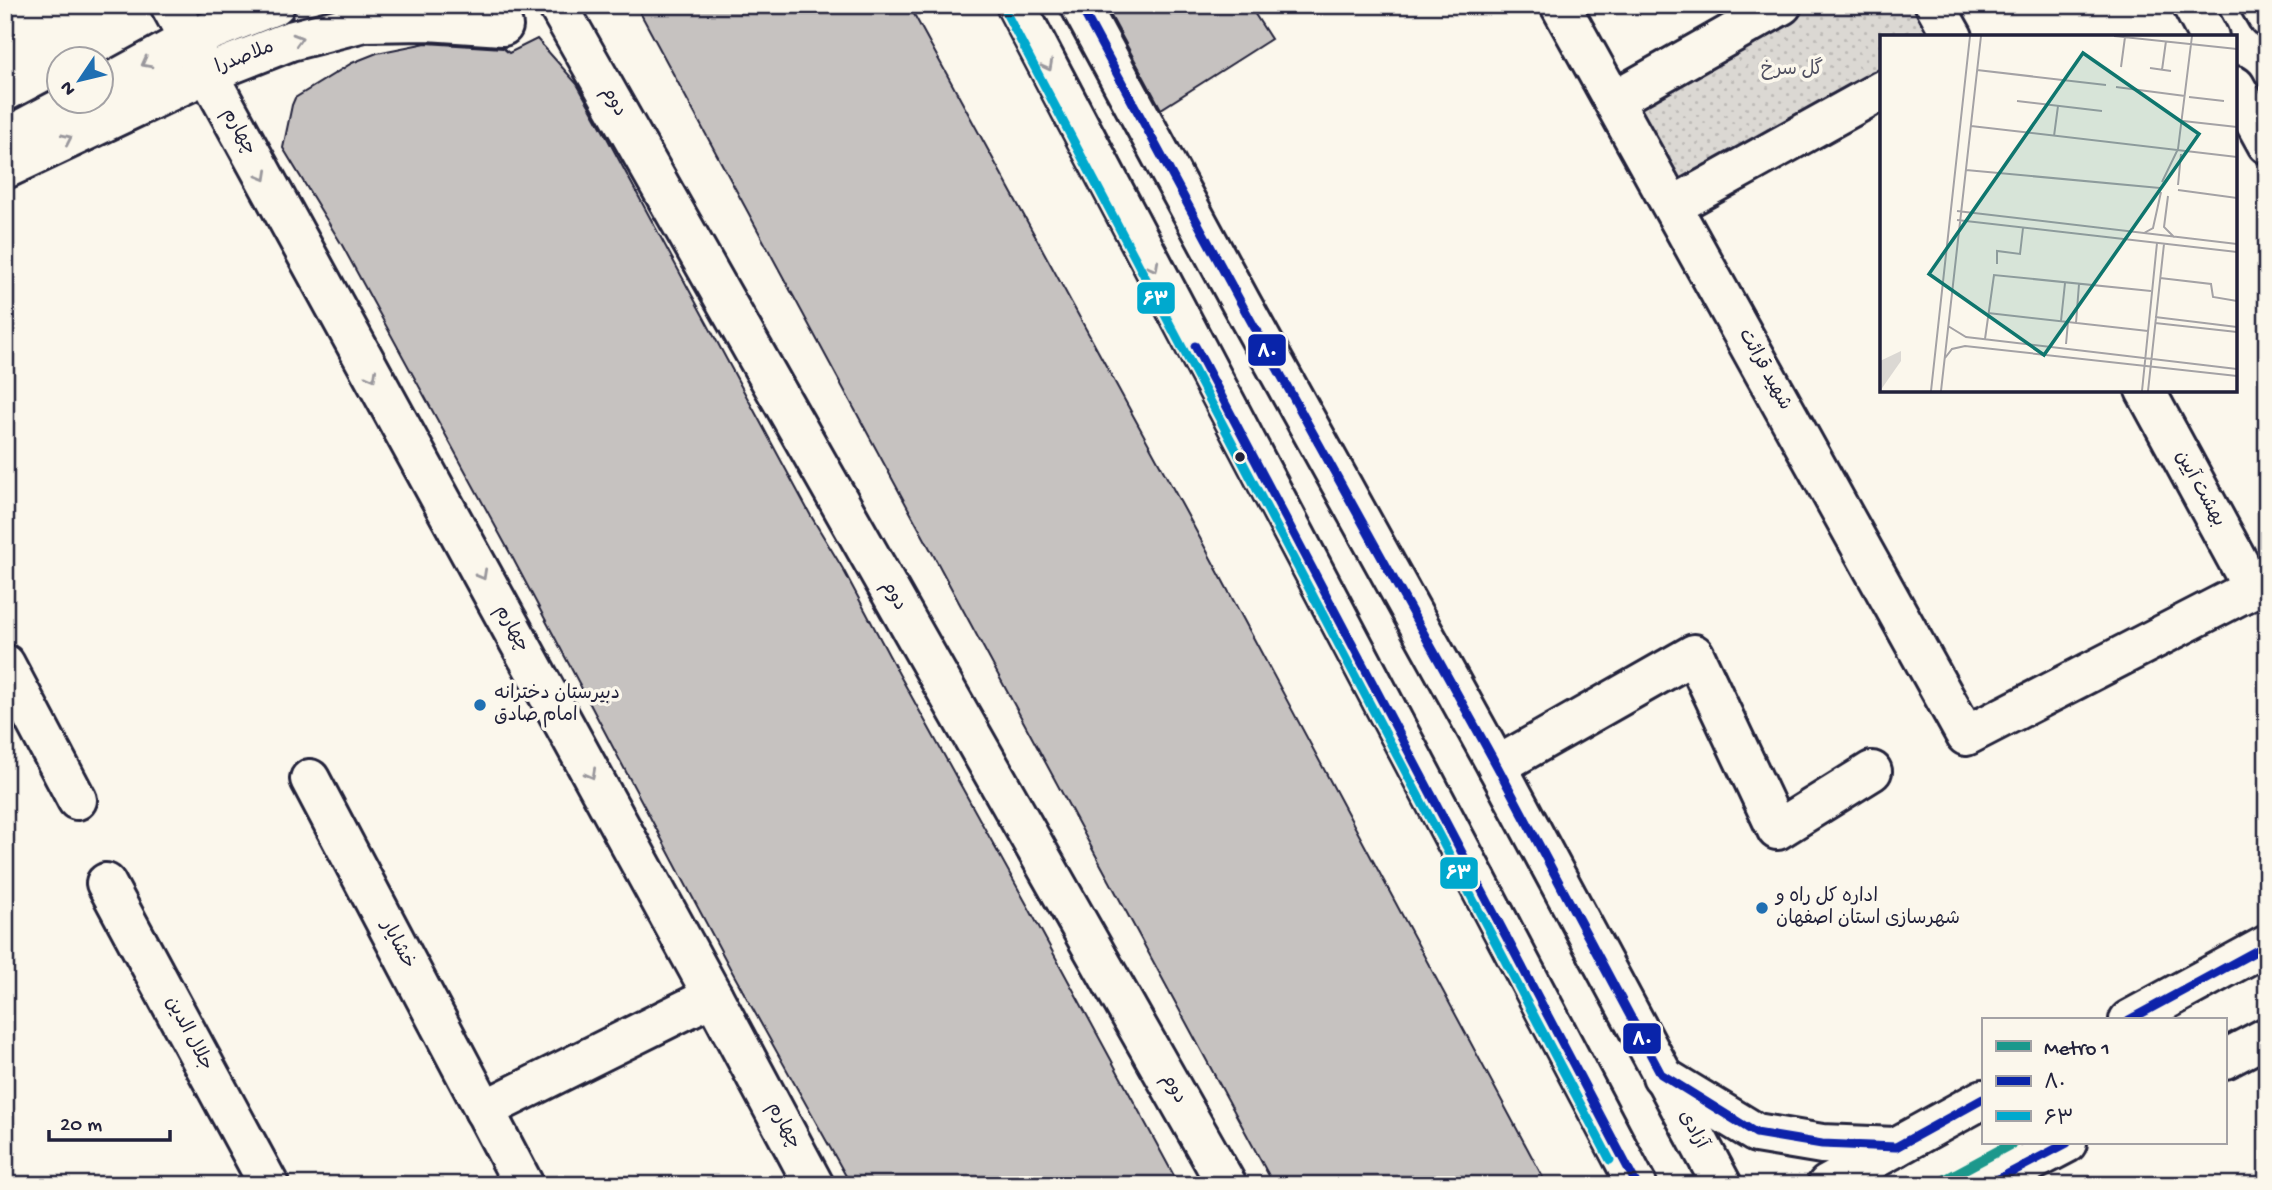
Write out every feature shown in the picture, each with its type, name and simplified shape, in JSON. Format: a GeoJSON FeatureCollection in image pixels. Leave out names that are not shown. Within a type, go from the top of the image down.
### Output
{"type":"FeatureCollection","features":[{"type":"Feature","properties":{"kind":"street","name":"چهارم"},"geometry":{"type":"LineString","coordinates":[[170,5],[814,1185]]}},
{"type":"Feature","properties":{"kind":"street","name":"ملاصدرا"},"geometry":{"type":"LineString","coordinates":[[116,79],[188,40],[275,5]]}},
{"type":"Feature","properties":{"kind":"street"},"geometry":{"type":"LineString","coordinates":[[454,5],[477,20],[503,26],[535,20],[559,6]]}},
{"type":"Feature","properties":{"kind":"street"},"geometry":{"type":"LineString","coordinates":[[1016,5],[1637,1185]]}},
{"type":"Feature","properties":{"kind":"street","name":"آزادی"},"geometry":{"type":"LineString","coordinates":[[1080,5],[1497,766],[1722,1185]]}},
{"type":"Feature","properties":{"kind":"street","name":"شهید قرائت"},"geometry":{"type":"LineString","coordinates":[[1560,5],[1966,736],[2260,585]]}},
{"type":"Feature","properties":{"kind":"street"},"geometry":{"type":"LineString","coordinates":[[1614,100],[1782,5]]}},
{"type":"Feature","properties":{"kind":"street"},"geometry":{"type":"LineString","coordinates":[[1935,5],[1952,35]]}},
{"type":"Feature","properties":{"kind":"street"},"geometry":{"type":"LineString","coordinates":[[2192,5],[2208,35]]}},
{"type":"Feature","properties":{"kind":"street"},"geometry":{"type":"LineString","coordinates":[[2260,5],[2267,18]]}},
{"type":"Feature","properties":{"kind":"street","name":"دوم"},"geometry":{"type":"LineString","coordinates":[[559,6],[1227,1185]]}},
{"type":"Feature","properties":{"kind":"street","name":"ملاصدرا"},"geometry":{"type":"LineString","coordinates":[[5,169],[206,74],[290,41],[364,22],[427,21],[503,26]]}},
{"type":"Feature","properties":{"kind":"street"},"geometry":{"type":"LineString","coordinates":[[2237,89],[2263,127]]}},
{"type":"Feature","properties":{"kind":"street"},"geometry":{"type":"LineString","coordinates":[[1673,206],[1880,91]]}},
{"type":"Feature","properties":{"kind":"street"},"geometry":{"type":"LineString","coordinates":[[5,138],[47,116]]}},
{"type":"Feature","properties":{"kind":"street"},"geometry":{"type":"LineString","coordinates":[[1188,332],[1241,303]]}},
{"type":"Feature","properties":{"kind":"street","name":"بهشت آیین"},"geometry":{"type":"LineString","coordinates":[[2146,392],[2260,585]]}},
{"type":"Feature","properties":{"kind":"street"},"geometry":{"type":"LineString","coordinates":[[1497,766],[1694,654],[1777,830],[1872,771]]}},
{"type":"Feature","properties":{"kind":"street"},"geometry":{"type":"LineString","coordinates":[[5,664],[77,800]]}},
{"type":"Feature","properties":{"kind":"street","name":"خشایار"},"geometry":{"type":"LineString","coordinates":[[310,779],[523,1185]]}},
{"type":"Feature","properties":{"kind":"street","name":"جلال الدین"},"geometry":{"type":"LineString","coordinates":[[106,883],[269,1185]]}},
{"type":"Feature","properties":{"kind":"street"},"geometry":{"type":"LineString","coordinates":[[2133,1018],[2267,945]]}},
{"type":"Feature","properties":{"kind":"street"},"geometry":{"type":"LineString","coordinates":[[484,1110],[713,996]]}},
{"type":"Feature","properties":{"kind":"street"},"geometry":{"type":"LineString","coordinates":[[2226,1058],[2267,1037]]}},
{"type":"Feature","properties":{"kind":"street"},"geometry":{"type":"LineString","coordinates":[[1661,1074],[1756,1133],[1822,1144],[1896,1147]]}},
{"type":"Feature","properties":{"kind":"street"},"geometry":{"type":"LineString","coordinates":[[1827,1185],[1982,1100]]}},
{"type":"Feature","properties":{"kind":"street"},"geometry":{"type":"LineString","coordinates":[[1987,1185],[2065,1144]]}},
{"type":"Feature","properties":{"kind":"green space","name":"گل سرخ"},"geometry":{"type":"Polygon","coordinates":[[[1782,5],[1935,5],[1952,35],[1880,35],[1880,91],[1673,206],[1614,100],[1782,5]]]}},
{"type":"Feature","properties":{"kind":"building"},"geometry":{"type":"Polygon","coordinates":[[[636,5],[909,5],[1194,527],[1547,1185],[1274,1185],[636,5]]]}},
{"type":"Feature","properties":{"kind":"building"},"geometry":{"type":"Polygon","coordinates":[[[1105,5],[1249,5],[1271,39],[1161,109],[1105,5]]]}},
{"type":"Feature","properties":{"kind":"building"},"geometry":{"type":"Polygon","coordinates":[[[537,39],[577,84],[1179,1185],[851,1185],[730,968],[510,553],[342,245],[283,148],[295,98],[352,63],[377,53],[426,43],[503,48],[509,53],[537,39]]]}},
{"type":"Feature","properties":{"kind":"metro line","name":"1"},"geometry":{"type":"LineString","coordinates":[[1935,1185],[2011,1144]]}},
{"type":"Feature","properties":{"kind":"transit line","name":"۸۰"},"geometry":{"type":"LineString","coordinates":[[1080,5],[1497,766],[1661,1074],[1756,1133],[1822,1144],[1896,1147],[1982,1100]]}},
{"type":"Feature","properties":{"kind":"transit line","name":"۶۳"},"geometry":{"type":"LineString","coordinates":[[1005,11],[1610,1160]]}},
{"type":"Feature","properties":{"kind":"transit line","name":"۸۰"},"geometry":{"type":"LineString","coordinates":[[1195,346],[1637,1185]]}},
{"type":"Feature","properties":{"kind":"transit line","name":"۸۰"},"geometry":{"type":"LineString","coordinates":[[2133,1018],[2267,945]]}},
{"type":"Feature","properties":{"kind":"transit line","name":"۸۰"},"geometry":{"type":"LineString","coordinates":[[1987,1185],[2065,1144]]}},
{"type":"Feature","properties":{"kind":"place","name":"دبیرستان دخترانه امام صادق"},"geometry":{"type":"Point","coordinates":[480,705]}},
{"type":"Feature","properties":{"kind":"place","name":"اداره کل راه و شهرسازی استان اصفهان"},"geometry":{"type":"Point","coordinates":[1762,908]}}]}
